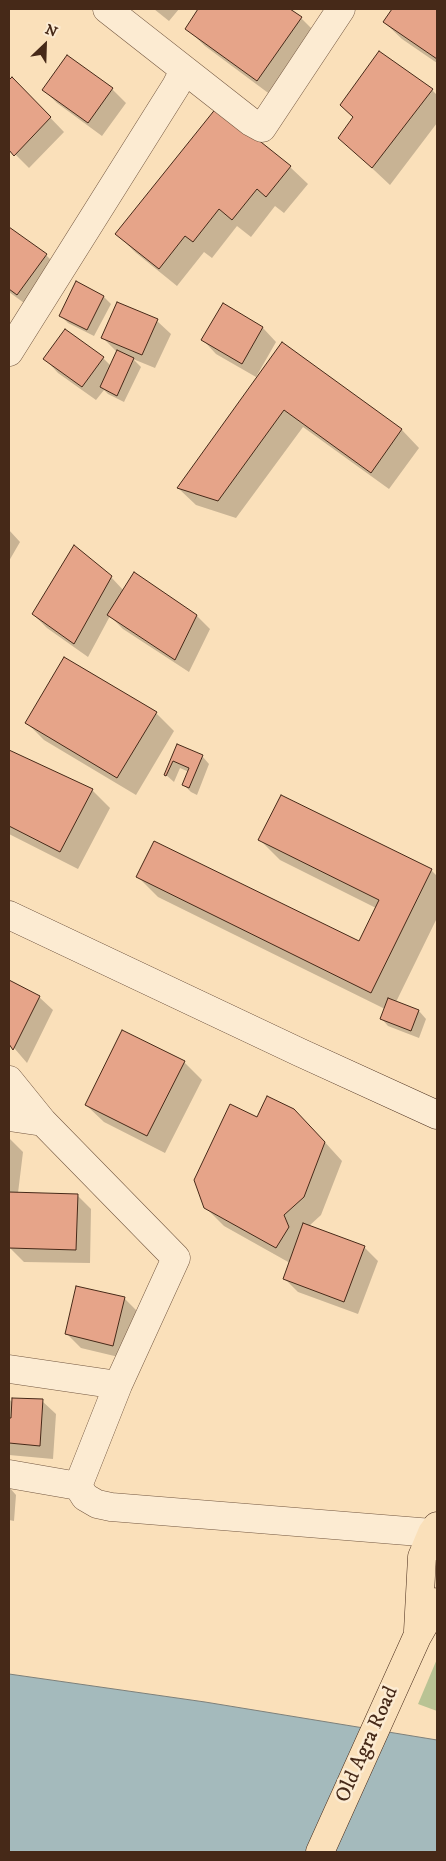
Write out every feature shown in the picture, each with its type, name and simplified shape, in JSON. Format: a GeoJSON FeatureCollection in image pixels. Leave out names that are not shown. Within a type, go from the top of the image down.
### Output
{"type":"FeatureCollection","features":[{"type":"Feature","properties":{"kind":"highway","name":"Old Agra Road"},"geometry":{"type":"LineString","coordinates":[[417,1637],[422,1557],[435,1530]]}},
{"type":"Feature","properties":{"kind":"highway","name":"Old Agra Road"},"geometry":{"type":"LineString","coordinates":[[320,1852],[417,1637],[437,1602]]}},
{"type":"Feature","properties":{"kind":"street"},"geometry":{"type":"LineString","coordinates":[[107,9],[251,122],[262,128],[341,9]]}},
{"type":"Feature","properties":{"kind":"street"},"geometry":{"type":"LineString","coordinates":[[9,352],[176,86],[184,70]]}},
{"type":"Feature","properties":{"kind":"street"},"geometry":{"type":"LineString","coordinates":[[9,915],[290,1048],[437,1115]]}},
{"type":"Feature","properties":{"kind":"street"},"geometry":{"type":"LineString","coordinates":[[9,1080],[43,1122],[176,1258],[118,1385],[78,1486]]}},
{"type":"Feature","properties":{"kind":"street"},"geometry":{"type":"LineString","coordinates":[[9,1117],[43,1122]]}},
{"type":"Feature","properties":{"kind":"street"},"geometry":{"type":"LineString","coordinates":[[9,1369],[118,1385]]}},
{"type":"Feature","properties":{"kind":"street"},"geometry":{"type":"LineString","coordinates":[[9,1474],[78,1486],[85,1497],[97,1504],[111,1507],[435,1530]]}},
{"type":"Feature","properties":{"kind":"green space"},"geometry":{"type":"Polygon","coordinates":[[[437,1659],[437,1711],[418,1704],[437,1659]]]}},
{"type":"Feature","properties":{"kind":"shaded area"},"geometry":{"type":"Polygon","coordinates":[[[9,1674],[205,1702],[437,1740],[437,1852],[9,1852],[9,1674]]]}},
{"type":"Feature","properties":{"kind":"building"},"geometry":{"type":"Polygon","coordinates":[[[198,9],[290,9],[302,17],[257,81],[185,29],[198,9]]]}},
{"type":"Feature","properties":{"kind":"building"},"geometry":{"type":"Polygon","coordinates":[[[392,9],[437,9],[437,59],[383,22],[392,9]]]}},
{"type":"Feature","properties":{"kind":"building"},"geometry":{"type":"Polygon","coordinates":[[[379,51],[433,89],[372,168],[338,138],[353,117],[340,105],[379,51]]]}},
{"type":"Feature","properties":{"kind":"building"},"geometry":{"type":"Polygon","coordinates":[[[67,55],[113,88],[88,123],[42,90],[67,55]]]}},
{"type":"Feature","properties":{"kind":"building"},"geometry":{"type":"Polygon","coordinates":[[[12,77],[51,117],[14,156],[9,150],[9,80],[12,77]]]}},
{"type":"Feature","properties":{"kind":"building"},"geometry":{"type":"Polygon","coordinates":[[[217,107],[291,166],[266,197],[257,189],[232,220],[219,209],[193,242],[185,236],[159,269],[115,234],[217,107]]]}},
{"type":"Feature","properties":{"kind":"building"},"geometry":{"type":"Polygon","coordinates":[[[9,227],[47,254],[17,295],[9,289],[9,227]]]}},
{"type":"Feature","properties":{"kind":"building"},"geometry":{"type":"Polygon","coordinates":[[[76,281],[104,296],[87,330],[59,316],[76,281]]]}},
{"type":"Feature","properties":{"kind":"building"},"geometry":{"type":"Polygon","coordinates":[[[117,302],[158,319],[142,355],[101,338],[117,302]]]}},
{"type":"Feature","properties":{"kind":"building"},"geometry":{"type":"Polygon","coordinates":[[[223,303],[263,327],[242,364],[201,340],[223,303]]]}},
{"type":"Feature","properties":{"kind":"building"},"geometry":{"type":"Polygon","coordinates":[[[65,329],[104,357],[82,387],[43,359],[65,329]]]}},
{"type":"Feature","properties":{"kind":"building"},"geometry":{"type":"Polygon","coordinates":[[[282,342],[402,429],[371,473],[284,410],[218,501],[177,488],[282,342]]]}},
{"type":"Feature","properties":{"kind":"building"},"geometry":{"type":"Polygon","coordinates":[[[117,350],[134,358],[117,396],[100,387],[117,350]]]}},
{"type":"Feature","properties":{"kind":"building"},"geometry":{"type":"Polygon","coordinates":[[[74,545],[112,576],[74,644],[32,614],[74,545]]]}},
{"type":"Feature","properties":{"kind":"building"},"geometry":{"type":"Polygon","coordinates":[[[134,572],[197,615],[175,660],[107,615],[134,572]]]}},
{"type":"Feature","properties":{"kind":"building"},"geometry":{"type":"Polygon","coordinates":[[[64,657],[157,712],[117,778],[25,723],[64,657]]]}},
{"type":"Feature","properties":{"kind":"building"},"geometry":{"type":"Polygon","coordinates":[[[177,744],[203,755],[189,788],[182,785],[189,768],[173,761],[166,776],[164,775],[177,744]]]}},
{"type":"Feature","properties":{"kind":"building"},"geometry":{"type":"Polygon","coordinates":[[[9,750],[93,789],[60,852],[9,826],[9,750]]]}},
{"type":"Feature","properties":{"kind":"building"},"geometry":{"type":"Polygon","coordinates":[[[281,795],[432,869],[371,993],[136,877],[154,841],[359,941],[379,900],[258,840],[281,795]]]}},
{"type":"Feature","properties":{"kind":"building"},"geometry":{"type":"Polygon","coordinates":[[[9,980],[40,996],[13,1050],[9,1044],[9,980]]]}},
{"type":"Feature","properties":{"kind":"building"},"geometry":{"type":"Polygon","coordinates":[[[388,998],[419,1010],[411,1031],[380,1019],[388,998]]]}},
{"type":"Feature","properties":{"kind":"building"},"geometry":{"type":"Polygon","coordinates":[[[122,1030],[185,1061],[147,1136],[85,1105],[122,1030]]]}},
{"type":"Feature","properties":{"kind":"building"},"geometry":{"type":"Polygon","coordinates":[[[267,1096],[294,1109],[325,1142],[304,1197],[284,1215],[289,1227],[276,1248],[204,1208],[194,1180],[230,1104],[257,1117],[267,1096]]]}},
{"type":"Feature","properties":{"kind":"building"},"geometry":{"type":"Polygon","coordinates":[[[9,1192],[78,1194],[76,1250],[9,1248],[9,1192]]]}},
{"type":"Feature","properties":{"kind":"building"},"geometry":{"type":"Polygon","coordinates":[[[303,1223],[365,1246],[344,1302],[283,1279],[303,1223]]]}},
{"type":"Feature","properties":{"kind":"building"},"geometry":{"type":"Polygon","coordinates":[[[76,1286],[125,1297],[113,1346],[65,1334],[76,1286]]]}},
{"type":"Feature","properties":{"kind":"building"},"geometry":{"type":"Polygon","coordinates":[[[12,1398],[43,1399],[40,1446],[9,1443],[9,1418],[11,1418],[12,1398]]]}}]}
